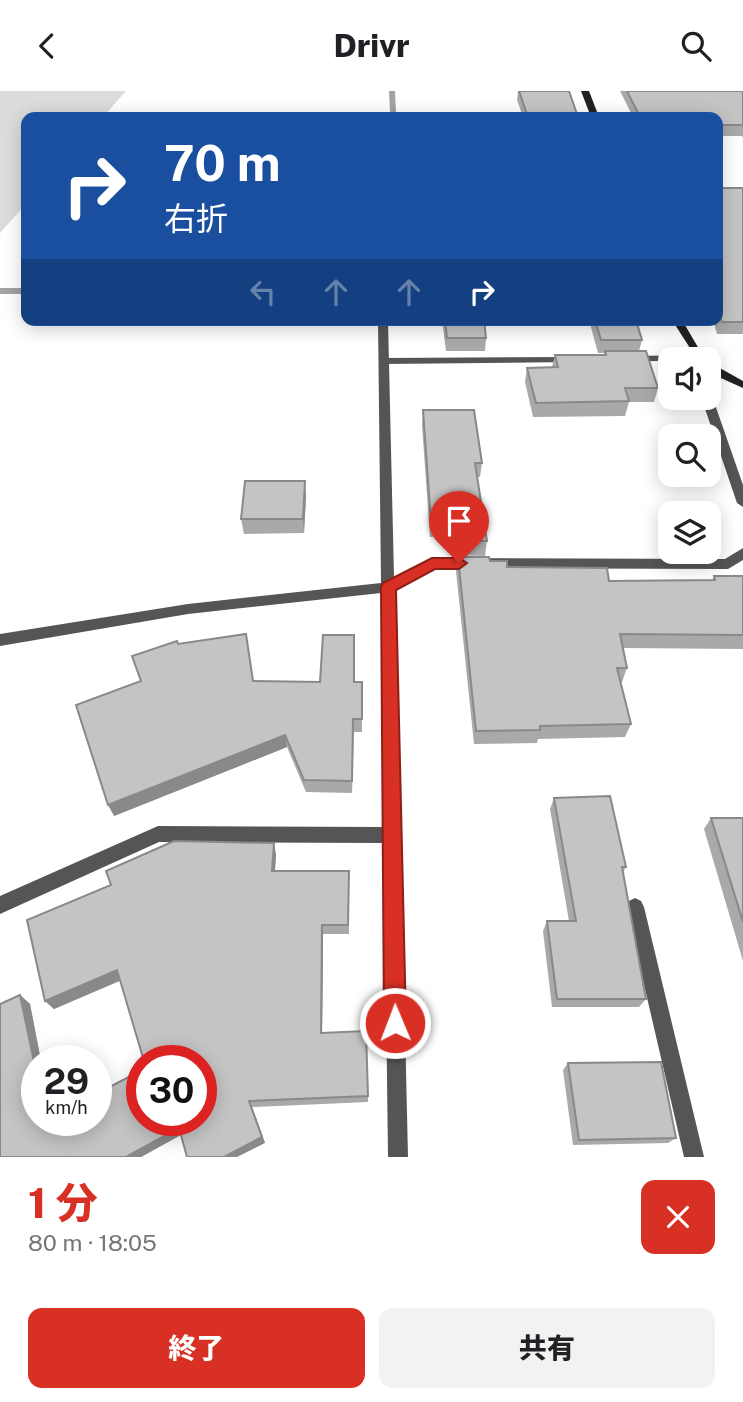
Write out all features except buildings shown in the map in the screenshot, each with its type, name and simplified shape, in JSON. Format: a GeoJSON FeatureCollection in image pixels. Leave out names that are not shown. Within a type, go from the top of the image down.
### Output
{"type":"FeatureCollection","features":[{"type":"Feature","properties":{"kind":"street"},"geometry":{"type":"LineString","coordinates":[[585,91],[593,112]]}},
{"type":"Feature","properties":{"kind":"street"},"geometry":{"type":"LineString","coordinates":[[383,326],[398,1157]]}},
{"type":"Feature","properties":{"kind":"street"},"geometry":{"type":"LineString","coordinates":[[680,326],[693,347]]}},
{"type":"Feature","properties":{"kind":"street"},"geometry":{"type":"LineString","coordinates":[[384,361],[578,359]]}},
{"type":"Feature","properties":{"kind":"street"},"geometry":{"type":"LineString","coordinates":[[620,359],[658,359]]}},
{"type":"Feature","properties":{"kind":"street"},"geometry":{"type":"LineString","coordinates":[[721,374],[743,385]]}},
{"type":"Feature","properties":{"kind":"street"},"geometry":{"type":"LineString","coordinates":[[713,410],[743,503]]}},
{"type":"Feature","properties":{"kind":"street"},"geometry":{"type":"LineString","coordinates":[[0,640],[188,609],[388,587],[432,563],[728,564],[743,553]]}},
{"type":"Feature","properties":{"kind":"street"},"geometry":{"type":"LineString","coordinates":[[0,905],[158,834],[391,835]]}},
{"type":"Feature","properties":{"kind":"street"},"geometry":{"type":"LineString","coordinates":[[635,908],[694,1157]]}},
{"type":"Feature","properties":{"kind":"shaded area"},"geometry":{"type":"Polygon","coordinates":[[[0,91],[126,91],[107,112],[21,112],[21,210],[0,233],[0,91]]]}},
{"type":"Feature","properties":{"kind":"waterway"},"geometry":{"type":"LineString","coordinates":[[392,91],[393,112]]}},
{"type":"Feature","properties":{"kind":"waterway"},"geometry":{"type":"LineString","coordinates":[[0,291],[21,291]]}},
{"type":"Feature","properties":{"kind":"route"},"geometry":{"type":"LineString","coordinates":[[395,1023],[388,587],[432,563],[459,563]]}}]}
